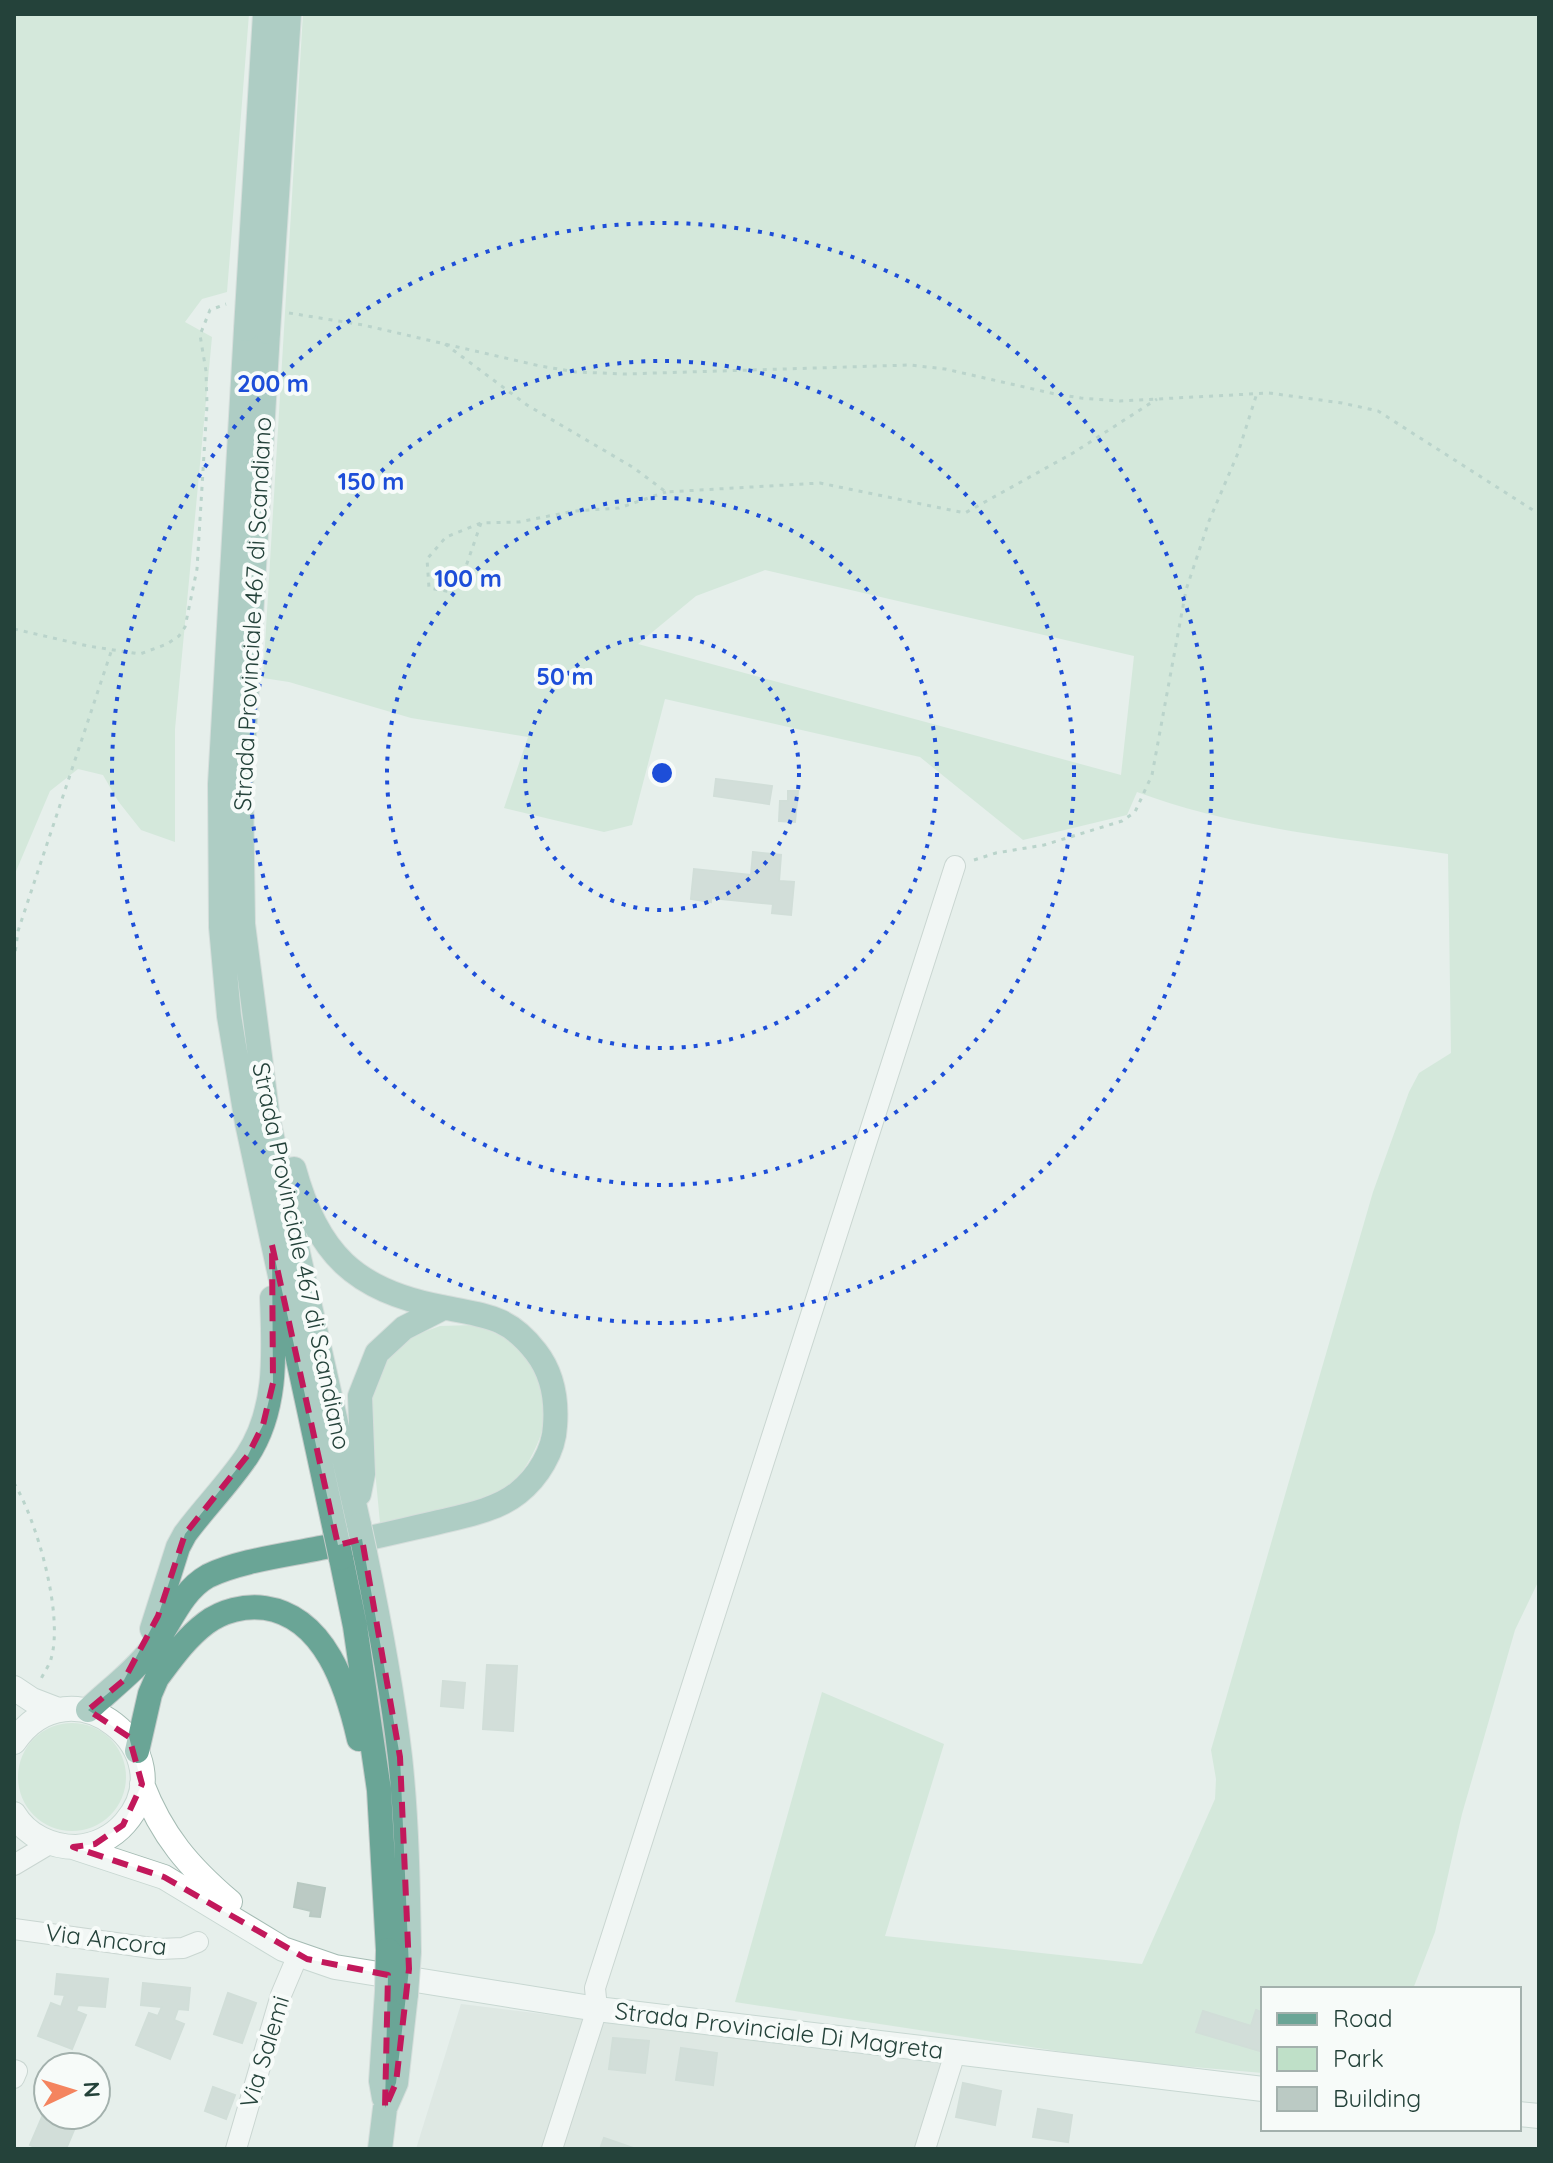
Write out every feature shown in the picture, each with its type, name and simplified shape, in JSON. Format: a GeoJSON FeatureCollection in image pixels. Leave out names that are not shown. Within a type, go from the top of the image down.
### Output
{"type":"FeatureCollection","features":[{"type":"Feature","properties":{"kind":"main road","name":"Strada Provinciale 467 di Scandiano"},"geometry":{"type":"LineString","coordinates":[[265,14],[263,324],[241,785],[243,924],[268,1119],[358,1518],[381,1631],[400,1757],[409,1890],[398,1951],[396,2083],[385,2108],[380,2149]]}},
{"type":"Feature","properties":{"kind":"main road","name":"Strada Provinciale 467 di Scandiano"},"geometry":{"type":"LineString","coordinates":[[289,14],[220,769],[221,927],[229,1016],[247,1123],[355,1626],[398,1951]]}},
{"type":"Feature","properties":{"kind":"main road"},"geometry":{"type":"LineString","coordinates":[[88,1710],[124,1680],[153,1646],[188,1591],[208,1577],[247,1564],[476,1513],[517,1494],[541,1469],[555,1440],[557,1404],[546,1366],[524,1337],[498,1318],[395,1296],[355,1275],[328,1249],[300,1193],[282,1126],[263,1088]]}},
{"type":"Feature","properties":{"kind":"main road"},"geometry":{"type":"LineString","coordinates":[[124,1680],[158,1616],[178,1547],[185,1534],[248,1455],[263,1425],[273,1383],[272,1245]]}},
{"type":"Feature","properties":{"kind":"main road"},"geometry":{"type":"LineString","coordinates":[[358,1518],[363,1474],[360,1396],[377,1353],[404,1328],[443,1308]]}},
{"type":"Feature","properties":{"kind":"main road"},"geometry":{"type":"LineString","coordinates":[[247,1564],[213,1588],[191,1609],[173,1638],[150,1694],[137,1751],[142,1784],[152,1809],[174,1847],[198,1875],[298,1955]]}},
{"type":"Feature","properties":{"kind":"main road"},"geometry":{"type":"LineString","coordinates":[[157,1678],[181,1647],[207,1622],[229,1611],[255,1606],[276,1609],[299,1619],[315,1634],[341,1681],[355,1721],[364,1763],[379,1790]]}},
{"type":"Feature","properties":{"kind":"main road"},"geometry":{"type":"LineString","coordinates":[[24,1689],[32,1700],[58,1710],[88,1710],[117,1724],[137,1751]]}},
{"type":"Feature","properties":{"kind":"main road"},"geometry":{"type":"LineString","coordinates":[[14,1742],[31,1722],[58,1710]]}},
{"type":"Feature","properties":{"kind":"main road"},"geometry":{"type":"LineString","coordinates":[[62,1845],[95,1844],[123,1825],[136,1806],[142,1784]]}},
{"type":"Feature","properties":{"kind":"main road"},"geometry":{"type":"LineString","coordinates":[[14,1814],[27,1830],[62,1845],[164,1877],[298,1955]]}},
{"type":"Feature","properties":{"kind":"main road","name":"Strada Provinciale Di Magreta"},"geometry":{"type":"LineString","coordinates":[[298,1955],[335,1967],[597,2009],[1261,2089]]}},
{"type":"Feature","properties":{"kind":"street"},"geometry":{"type":"LineString","coordinates":[[552,2149],[597,2009],[595,1988],[955,866]]}},
{"type":"Feature","properties":{"kind":"street"},"geometry":{"type":"LineString","coordinates":[[14,1865],[62,1845]]}},
{"type":"Feature","properties":{"kind":"street","name":"Via Ancora"},"geometry":{"type":"LineString","coordinates":[[14,1929],[159,1949],[183,1948],[198,1942]]}},
{"type":"Feature","properties":{"kind":"street","name":"Via Salemi"},"geometry":{"type":"LineString","coordinates":[[236,2149],[281,1995],[298,1955]]}},
{"type":"Feature","properties":{"kind":"street"},"geometry":{"type":"LineString","coordinates":[[925,2149],[955,2053]]}},
{"type":"Feature","properties":{"kind":"street"},"geometry":{"type":"LineString","coordinates":[[14,2070],[17,2071],[14,2078]]}},
{"type":"Feature","properties":{"kind":"path"},"geometry":{"type":"LineString","coordinates":[[14,629],[140,654],[179,636],[185,627],[197,569],[207,405],[200,335],[210,310],[220,304],[232,304]]}},
{"type":"Feature","properties":{"kind":"path"},"geometry":{"type":"LineString","coordinates":[[263,324],[363,325],[576,372],[625,374],[910,365],[945,369],[1055,394],[1120,401],[1257,393],[1342,403],[1378,411],[1539,514]]}},
{"type":"Feature","properties":{"kind":"path"},"geometry":{"type":"LineString","coordinates":[[442,341],[527,405],[634,468],[666,492]]}},
{"type":"Feature","properties":{"kind":"path"},"geometry":{"type":"LineString","coordinates":[[955,866],[996,853],[1044,845],[1122,821],[1135,812],[1152,775],[1186,590],[1209,521],[1238,453],[1257,393]]}},
{"type":"Feature","properties":{"kind":"path"},"geometry":{"type":"LineString","coordinates":[[481,523],[463,575],[452,592],[429,588],[427,559],[446,537],[481,523],[519,522],[574,511],[619,508],[666,492],[820,483],[965,513],[1073,453],[1157,399]]}},
{"type":"Feature","properties":{"kind":"path"},"geometry":{"type":"LineString","coordinates":[[14,961],[18,931],[112,649]]}},
{"type":"Feature","properties":{"kind":"path"},"geometry":{"type":"LineString","coordinates":[[14,1483],[28,1507],[49,1585],[55,1626],[51,1659],[24,1689]]}},
{"type":"Feature","properties":{"kind":"highlighted area"},"geometry":{"type":"Polygon","coordinates":[[[272,1245],[338,1545],[362,1539],[400,1757],[409,1969],[396,2083],[385,2108],[388,1975],[307,1959],[164,1877],[73,1847],[95,1844],[123,1825],[142,1784],[129,1737],[88,1710],[124,1680],[158,1616],[185,1534],[248,1455],[263,1425],[273,1383],[272,1245]]]}},
{"type":"Feature","properties":{"kind":"shaded area"},"geometry":{"type":"Polygon","coordinates":[[[461,2004],[962,2066],[936,2149],[416,2149],[461,2004]]]}},
{"type":"Feature","properties":{"kind":"green space"},"geometry":{"type":"Polygon","coordinates":[[[14,14],[249,14],[227,292],[202,299],[185,322],[212,337],[175,729],[175,842],[141,830],[118,801],[103,775],[78,769],[50,791],[14,876],[14,14]]]}},
{"type":"Feature","properties":{"kind":"green space"},"geometry":{"type":"Polygon","coordinates":[[[303,14],[1539,14],[1539,1580],[1515,1630],[1462,1814],[1435,1932],[1414,1987],[1261,1987],[1261,2073],[1123,2061],[735,2002],[822,1692],[944,1744],[885,1936],[1142,1964],[1215,1799],[1216,1779],[1211,1750],[1373,1192],[1409,1092],[1419,1073],[1451,1053],[1448,854],[1251,824],[1137,792],[1127,815],[1023,840],[920,757],[665,699],[632,825],[604,832],[504,808],[528,737],[411,718],[289,682],[263,678],[303,14]],[[765,570],[696,596],[638,644],[1121,775],[1134,656],[765,570]]]}},
{"type":"Feature","properties":{"kind":"green space"},"geometry":{"type":"Polygon","coordinates":[[[475,1325],[508,1340],[530,1363],[537,1376],[542,1390],[544,1420],[535,1449],[519,1476],[505,1488],[460,1505],[380,1523],[368,1396],[385,1361],[407,1338],[440,1326],[475,1325]]]}},
{"type":"Feature","properties":{"kind":"green space"},"geometry":{"type":"Polygon","coordinates":[[[72,1723],[93,1727],[110,1739],[122,1756],[126,1777],[122,1798],[110,1815],[93,1827],[72,1831],[51,1827],[34,1815],[22,1798],[18,1777],[22,1756],[34,1739],[51,1727],[72,1723]]]}},
{"type":"Feature","properties":{"kind":"building"},"geometry":{"type":"Polygon","coordinates":[[[716,779],[772,786],[769,804],[714,796],[716,779]]]}},
{"type":"Feature","properties":{"kind":"building"},"geometry":{"type":"Polygon","coordinates":[[[788,791],[798,791],[795,822],[779,821],[780,801],[788,801],[788,791]]]}},
{"type":"Feature","properties":{"kind":"building"},"geometry":{"type":"Polygon","coordinates":[[[753,852],[781,855],[779,881],[794,882],[791,915],[772,913],[773,904],[691,899],[694,869],[751,875],[753,852]]]}},
{"type":"Feature","properties":{"kind":"building"},"geometry":{"type":"Polygon","coordinates":[[[487,1665],[517,1666],[513,1731],[483,1729],[487,1665]]]}},
{"type":"Feature","properties":{"kind":"building"},"geometry":{"type":"Polygon","coordinates":[[[443,1681],[465,1683],[463,1708],[441,1706],[443,1681]]]}},
{"type":"Feature","properties":{"kind":"building"},"geometry":{"type":"Polygon","coordinates":[[[298,1883],[325,1888],[320,1917],[310,1916],[311,1911],[294,1907],[298,1883]]]}},
{"type":"Feature","properties":{"kind":"building"},"geometry":{"type":"Polygon","coordinates":[[[57,1974],[108,1979],[105,2007],[78,2005],[76,2011],[86,2015],[72,2049],[38,2036],[51,2003],[61,2007],[65,1995],[55,1994],[57,1974]]]}},
{"type":"Feature","properties":{"kind":"building"},"geometry":{"type":"Polygon","coordinates":[[[143,1983],[190,1988],[188,2010],[178,2009],[174,2020],[184,2024],[170,2059],[136,2045],[149,2013],[158,2016],[162,2007],[141,2005],[143,1983]]]}},
{"type":"Feature","properties":{"kind":"building"},"geometry":{"type":"Polygon","coordinates":[[[228,1993],[256,2003],[242,2043],[214,2034],[228,1993]]]}},
{"type":"Feature","properties":{"kind":"building"},"geometry":{"type":"Polygon","coordinates":[[[1256,2010],[1261,2012],[1261,2051],[1196,2032],[1203,2011],[1251,2026],[1256,2010]]]}},
{"type":"Feature","properties":{"kind":"building"},"geometry":{"type":"Polygon","coordinates":[[[613,2038],[649,2041],[645,2073],[609,2069],[613,2038]]]}},
{"type":"Feature","properties":{"kind":"building"},"geometry":{"type":"Polygon","coordinates":[[[681,2048],[717,2053],[713,2085],[676,2080],[681,2048]]]}},
{"type":"Feature","properties":{"kind":"building"},"geometry":{"type":"Polygon","coordinates":[[[963,2083],[1001,2091],[995,2125],[956,2117],[963,2083]]]}},
{"type":"Feature","properties":{"kind":"building"},"geometry":{"type":"Polygon","coordinates":[[[213,2087],[235,2095],[226,2119],[205,2111],[213,2087]]]}},
{"type":"Feature","properties":{"kind":"building"},"geometry":{"type":"Polygon","coordinates":[[[1038,2109],[1072,2115],[1068,2142],[1033,2137],[1038,2109]]]}},
{"type":"Feature","properties":{"kind":"building"},"geometry":{"type":"Polygon","coordinates":[[[36,2131],[74,2131],[66,2149],[39,2149],[30,2145],[36,2131]]]}},
{"type":"Feature","properties":{"kind":"building"},"geometry":{"type":"Polygon","coordinates":[[[604,2138],[636,2149],[600,2149],[604,2138]]]}}]}
